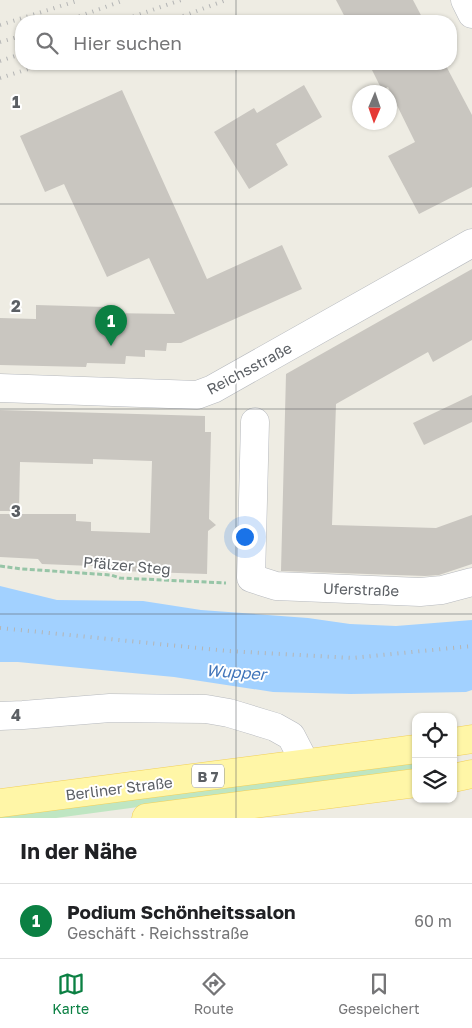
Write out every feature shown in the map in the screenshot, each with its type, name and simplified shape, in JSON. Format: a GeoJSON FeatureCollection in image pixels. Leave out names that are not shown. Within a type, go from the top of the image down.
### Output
{"type":"FeatureCollection","features":[{"type":"Feature","properties":{"kind":"main road"},"geometry":{"type":"LineString","coordinates":[[457,741],[472,739]]}},
{"type":"Feature","properties":{"kind":"main road","name":"Berliner Straße"},"geometry":{"type":"LineString","coordinates":[[0,803],[412,750]]}},
{"type":"Feature","properties":{"kind":"main road"},"geometry":{"type":"LineString","coordinates":[[457,777],[472,774]]}},
{"type":"Feature","properties":{"kind":"main road","name":"B 7"},"geometry":{"type":"LineString","coordinates":[[146,818],[206,814],[412,784]]}},
{"type":"Feature","properties":{"kind":"street"},"geometry":{"type":"LineString","coordinates":[[465,0],[472,14]]}},
{"type":"Feature","properties":{"kind":"street","name":"Reichsstraße"},"geometry":{"type":"LineString","coordinates":[[0,388],[197,395],[213,389],[472,243]]}},
{"type":"Feature","properties":{"kind":"street"},"geometry":{"type":"LineString","coordinates":[[251,578],[255,422]]}},
{"type":"Feature","properties":{"kind":"street","name":"Uferstraße"},"geometry":{"type":"LineString","coordinates":[[251,578],[276,586],[420,592],[442,590],[472,582]]}},
{"type":"Feature","properties":{"kind":"street"},"geometry":{"type":"LineString","coordinates":[[0,716],[23,716],[110,708],[206,709],[229,713],[276,726],[291,736],[305,763]]}},
{"type":"Feature","properties":{"kind":"path","name":"Pfälzer Steg"},"geometry":{"type":"LineString","coordinates":[[0,566],[111,575],[120,578],[224,583],[251,578]]}},
{"type":"Feature","properties":{"kind":"green space"},"geometry":{"type":"Polygon","coordinates":[[[412,761],[412,771],[56,818],[0,818],[0,816],[412,761]]]}},
{"type":"Feature","properties":{"kind":"water","name":"Wupper"},"geometry":{"type":"Polygon","coordinates":[[[0,586],[57,600],[143,601],[201,610],[308,618],[350,624],[396,626],[472,620],[472,690],[466,692],[351,694],[273,692],[174,677],[18,662],[0,662],[0,586]]]}},
{"type":"Feature","properties":{"kind":"building"},"geometry":{"type":"Polygon","coordinates":[[[336,0],[413,0],[421,15],[344,15],[336,0]]]}},
{"type":"Feature","properties":{"kind":"building"},"geometry":{"type":"Polygon","coordinates":[[[372,70],[448,70],[472,115],[472,187],[419,214],[388,156],[415,142],[397,105],[397,85],[380,85],[372,70]]]}},
{"type":"Feature","properties":{"kind":"building"},"geometry":{"type":"Polygon","coordinates":[[[304,85],[322,117],[276,144],[288,165],[249,189],[214,132],[254,108],[257,113],[304,85]]]}},
{"type":"Feature","properties":{"kind":"building"},"geometry":{"type":"Polygon","coordinates":[[[122,90],[207,279],[282,245],[302,289],[181,343],[167,343],[166,351],[145,350],[145,357],[126,356],[125,364],[87,363],[86,367],[0,365],[0,318],[36,319],[36,305],[106,307],[106,313],[175,314],[149,258],[107,277],[64,184],[45,192],[20,136],[122,90]]]}},
{"type":"Feature","properties":{"kind":"building"},"geometry":{"type":"Polygon","coordinates":[[[472,269],[472,340],[433,362],[428,352],[336,404],[332,525],[436,528],[472,515],[472,564],[439,575],[425,576],[281,571],[286,374],[472,269]]]}},
{"type":"Feature","properties":{"kind":"building"},"geometry":{"type":"Polygon","coordinates":[[[472,395],[472,422],[424,445],[413,423],[472,395]]]}},
{"type":"Feature","properties":{"kind":"building"},"geometry":{"type":"Polygon","coordinates":[[[0,410],[205,416],[205,432],[211,432],[209,519],[216,525],[208,531],[207,574],[120,571],[117,567],[42,564],[38,559],[0,557],[0,514],[76,514],[76,521],[91,522],[91,531],[150,533],[152,461],[93,459],[93,464],[20,462],[19,511],[0,511],[0,410]]]}},
{"type":"Feature","properties":{"kind":"railway"},"geometry":{"type":"LineString","coordinates":[[32,15],[80,0]]}},
{"type":"Feature","properties":{"kind":"railway"},"geometry":{"type":"LineString","coordinates":[[83,15],[125,0]]}},
{"type":"Feature","properties":{"kind":"railway"},"geometry":{"type":"LineString","coordinates":[[137,15],[181,0]]}},
{"type":"Feature","properties":{"kind":"railway"},"geometry":{"type":"LineString","coordinates":[[186,15],[226,0]]}},
{"type":"Feature","properties":{"kind":"railway"},"geometry":{"type":"LineString","coordinates":[[0,25],[15,20]]}},
{"type":"Feature","properties":{"kind":"railway"},"geometry":{"type":"LineString","coordinates":[[0,42],[15,38]]}},
{"type":"Feature","properties":{"kind":"railway"},"geometry":{"type":"LineString","coordinates":[[0,61],[15,56]]}},
{"type":"Feature","properties":{"kind":"railway"},"geometry":{"type":"LineString","coordinates":[[0,78],[25,70]]}},
{"type":"Feature","properties":{"kind":"railway"},"geometry":{"type":"LineString","coordinates":[[0,628],[228,651],[352,658],[472,646]]}},
{"type":"Feature","properties":{"kind":"place","name":"Podium Schönheitssalon"},"geometry":{"type":"Point","coordinates":[111,346]}}]}
